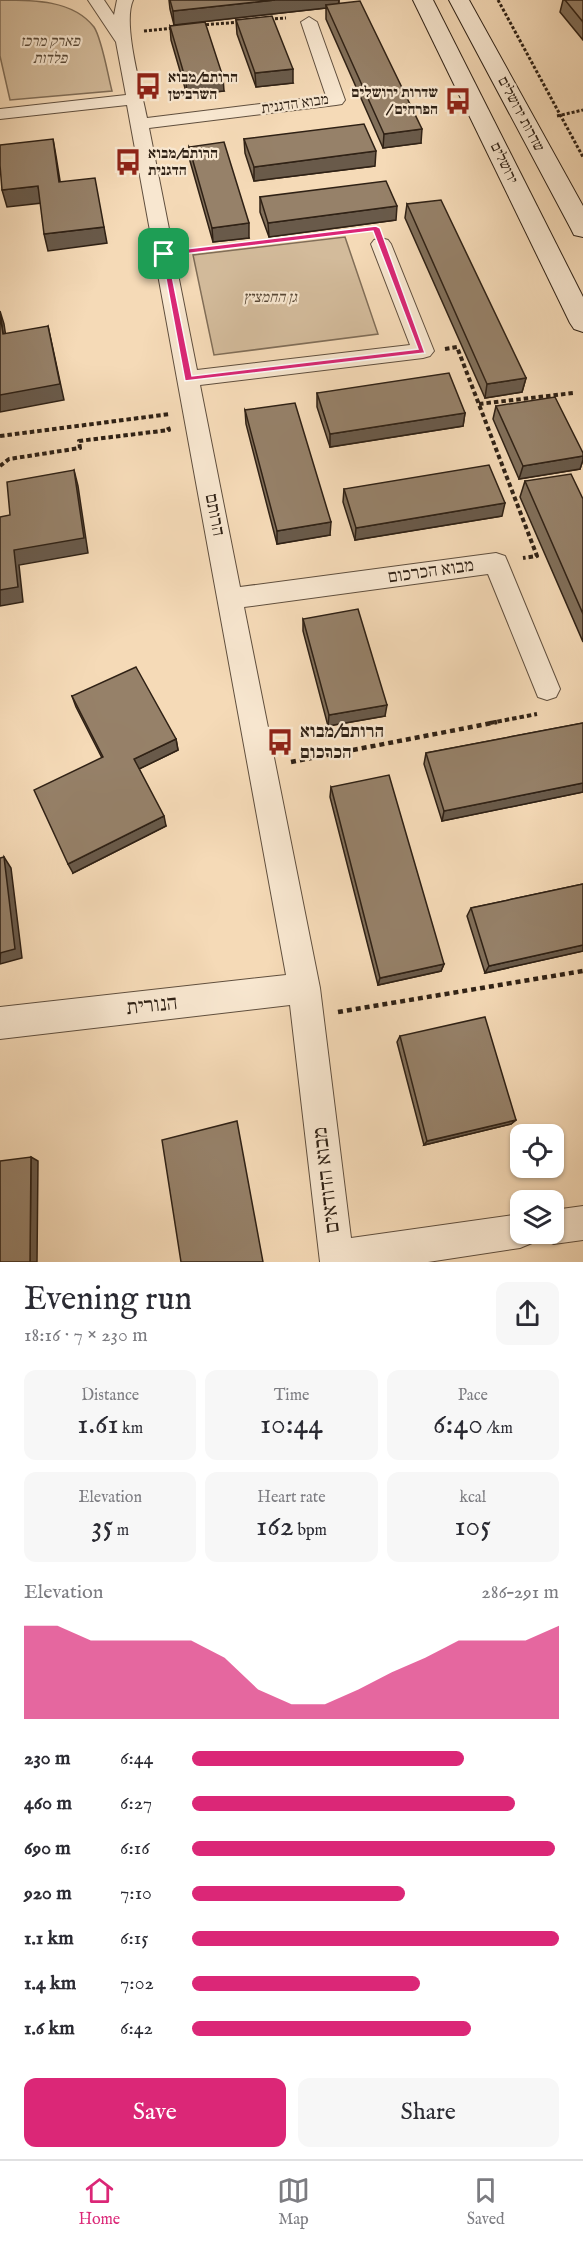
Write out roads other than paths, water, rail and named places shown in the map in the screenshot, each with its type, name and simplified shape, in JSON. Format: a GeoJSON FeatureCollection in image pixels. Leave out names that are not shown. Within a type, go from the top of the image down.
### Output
{"type":"FeatureCollection","features":[{"type":"Feature","properties":{"kind":"main road","name":"שדרות ירושלים"},"geometry":{"type":"LineString","coordinates":[[459,0],[583,229]]}},
{"type":"Feature","properties":{"kind":"main road","name":"ירושלים"},"geometry":{"type":"LineString","coordinates":[[422,1],[583,323]]}},
{"type":"Feature","properties":{"kind":"street","name":"הרותם"},"geometry":{"type":"LineString","coordinates":[[96,0],[124,37]]}},
{"type":"Feature","properties":{"kind":"street","name":"הרותם"},"geometry":{"type":"LineString","coordinates":[[125,0],[121,9],[135,99],[306,1003]]}},
{"type":"Feature","properties":{"kind":"street","name":"מבוא הדגנית"},"geometry":{"type":"LineString","coordinates":[[140,124],[336,100],[309,22]]}},
{"type":"Feature","properties":{"kind":"street"},"geometry":{"type":"LineString","coordinates":[[0,114],[135,99]]}},
{"type":"Feature","properties":{"kind":"street"},"geometry":{"type":"LineString","coordinates":[[188,379],[423,351],[381,244]]}},
{"type":"Feature","properties":{"kind":"street","name":"מבוא הכרכום"},"geometry":{"type":"LineString","coordinates":[[230,599],[496,562],[547,689]]}},
{"type":"Feature","properties":{"kind":"street","name":"הנורית"},"geometry":{"type":"LineString","coordinates":[[0,1023],[306,1003]]}},
{"type":"Feature","properties":{"kind":"street","name":"מבוא הדודאים"},"geometry":{"type":"LineString","coordinates":[[306,1003],[336,1258],[510,1233]]}},
{"type":"Feature","properties":{"kind":"street"},"geometry":{"type":"LineString","coordinates":[[564,1225],[583,1222]]}},
{"type":"Feature","properties":{"kind":"place","name":"הרותם/מבוא השרביטן"},"geometry":{"type":"Point","coordinates":[148,86]}},
{"type":"Feature","properties":{"kind":"place","name":"שדרות ירושלים / הפרחים"},"geometry":{"type":"Point","coordinates":[458,101]}},
{"type":"Feature","properties":{"kind":"place","name":"הרותם/מבוא הדגנית"},"geometry":{"type":"Point","coordinates":[128,162]}},
{"type":"Feature","properties":{"kind":"place","name":"הרותם/מבוא הכרכום"},"geometry":{"type":"Point","coordinates":[280,742]}},
{"type":"Feature","properties":{"kind":"park label","name":"פארק מרכז פלדות"},"geometry":{"type":"Point","coordinates":[50,50]}},
{"type":"Feature","properties":{"kind":"park label","name":"גן החמציץ"},"geometry":{"type":"Point","coordinates":[270,297]}}]}
